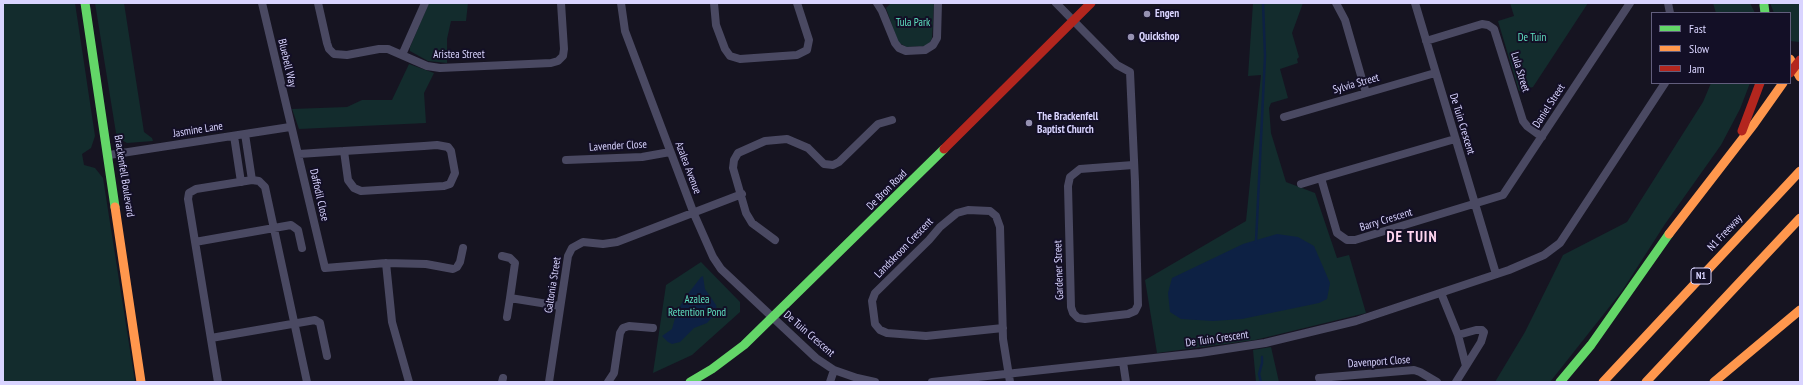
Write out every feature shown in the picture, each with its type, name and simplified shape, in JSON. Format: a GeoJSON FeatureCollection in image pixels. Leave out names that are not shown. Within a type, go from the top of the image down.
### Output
{"type":"FeatureCollection","features":[{"type":"Feature","properties":{"kind":"main road","name":"Brackenfell Boulevard"},"geometry":{"type":"LineString","coordinates":[[85,3],[109,155],[138,352],[141,382]]}},
{"type":"Feature","properties":{"kind":"main road","name":"De Bron Road"},"geometry":{"type":"LineString","coordinates":[[690,382],[712,369],[744,345],[774,318],[1091,3]]}},
{"type":"Feature","properties":{"kind":"main road"},"geometry":{"type":"LineString","coordinates":[[1795,67],[1800,77]]}},
{"type":"Feature","properties":{"kind":"main road"},"geometry":{"type":"LineString","coordinates":[[1738,144],[1760,84]]}},
{"type":"Feature","properties":{"kind":"main road"},"geometry":{"type":"LineString","coordinates":[[1560,382],[1591,345],[1670,233],[1754,124],[1782,84]]}},
{"type":"Feature","properties":{"kind":"main road","name":"N1 Freeway"},"geometry":{"type":"LineString","coordinates":[[1603,382],[1800,171]]}},
{"type":"Feature","properties":{"kind":"main road"},"geometry":{"type":"LineString","coordinates":[[1646,382],[1800,218]]}},
{"type":"Feature","properties":{"kind":"main road"},"geometry":{"type":"LineString","coordinates":[[1714,382],[1800,310]]}},
{"type":"Feature","properties":{"kind":"main road","name":"Brackenfell Boulevard"},"geometry":{"type":"LineString","coordinates":[[138,352],[147,382]]}},
{"type":"Feature","properties":{"kind":"street","name":"Bluebell Way"},"geometry":{"type":"LineString","coordinates":[[262,3],[290,127]]}},
{"type":"Feature","properties":{"kind":"street","name":"Aristea Street"},"geometry":{"type":"LineString","coordinates":[[318,3],[327,43],[329,49],[334,54],[347,55],[388,49],[427,66],[440,68],[555,62],[560,59],[564,52],[562,3]]}},
{"type":"Feature","properties":{"kind":"street"},"geometry":{"type":"LineString","coordinates":[[402,55],[425,3]]}},
{"type":"Feature","properties":{"kind":"street","name":"Azalea Avenue"},"geometry":{"type":"LineString","coordinates":[[621,3],[625,31],[706,245],[721,269],[774,318]]}},
{"type":"Feature","properties":{"kind":"street"},"geometry":{"type":"LineString","coordinates":[[714,3],[716,24],[725,49],[730,56],[740,59],[797,56],[807,50],[809,40],[797,3]]}},
{"type":"Feature","properties":{"kind":"street"},"geometry":{"type":"LineString","coordinates":[[877,3],[882,11],[895,43],[899,48],[906,51],[925,50],[934,45],[937,38],[938,3]]}},
{"type":"Feature","properties":{"kind":"street"},"geometry":{"type":"LineString","coordinates":[[1056,3],[1073,20]]}},
{"type":"Feature","properties":{"kind":"street"},"geometry":{"type":"LineString","coordinates":[[1336,3],[1345,20],[1366,93]]}},
{"type":"Feature","properties":{"kind":"street","name":"De Tuin Crescent"},"geometry":{"type":"LineString","coordinates":[[1415,3],[1496,274]]}},
{"type":"Feature","properties":{"kind":"street","name":"Daniel Street"},"geometry":{"type":"LineString","coordinates":[[1475,204],[1498,197],[1505,193],[1630,3]]}},
{"type":"Feature","properties":{"kind":"street","name":"Gardener Street"},"geometry":{"type":"LineString","coordinates":[[1073,20],[1117,65],[1130,72],[1138,305],[1135,311],[1128,314],[1085,319],[1078,318],[1073,313],[1071,307],[1068,186],[1070,177],[1080,169],[1133,165]]}},
{"type":"Feature","properties":{"kind":"street","name":"Lula Street"},"geometry":{"type":"LineString","coordinates":[[1426,41],[1482,24],[1488,25],[1494,29],[1524,121],[1527,126],[1542,137]]}},
{"type":"Feature","properties":{"kind":"street","name":"Sylvia Street"},"geometry":{"type":"LineString","coordinates":[[1284,117],[1435,73]]}},
{"type":"Feature","properties":{"kind":"street","name":"De Tuin Crescent"},"geometry":{"type":"LineString","coordinates":[[932,382],[1009,378],[1200,353],[1298,336],[1380,314],[1496,274],[1544,255],[1560,243],[1663,84]]}},
{"type":"Feature","properties":{"kind":"street"},"geometry":{"type":"LineString","coordinates":[[775,240],[752,223],[746,213],[742,194],[734,172],[733,164],[735,156],[744,149],[772,139],[787,139],[808,148],[824,164],[833,165],[878,124],[892,120]]}},
{"type":"Feature","properties":{"kind":"street","name":"Jasmine Lane"},"geometry":{"type":"LineString","coordinates":[[109,155],[290,127]]}},
{"type":"Feature","properties":{"kind":"street","name":"Daffodil Close"},"geometry":{"type":"LineString","coordinates":[[290,127],[298,154],[325,268],[386,263]]}},
{"type":"Feature","properties":{"kind":"street"},"geometry":{"type":"LineString","coordinates":[[245,134],[252,180]]}},
{"type":"Feature","properties":{"kind":"street"},"geometry":{"type":"LineString","coordinates":[[234,136],[241,182]]}},
{"type":"Feature","properties":{"kind":"street"},"geometry":{"type":"LineString","coordinates":[[1301,184],[1455,139]]}},
{"type":"Feature","properties":{"kind":"street"},"geometry":{"type":"LineString","coordinates":[[298,154],[344,151],[443,146],[452,151],[455,173],[450,184],[444,186],[361,191],[354,188],[348,180],[344,151]]}},
{"type":"Feature","properties":{"kind":"street","name":"Lavender Close"},"geometry":{"type":"LineString","coordinates":[[566,160],[642,157],[670,152]]}},
{"type":"Feature","properties":{"kind":"street","name":"Barry Crescent"},"geometry":{"type":"LineString","coordinates":[[1320,178],[1335,229],[1339,236],[1347,240],[1355,240],[1475,204]]}},
{"type":"Feature","properties":{"kind":"street"},"geometry":{"type":"LineString","coordinates":[[218,382],[188,199],[189,193],[196,189],[252,180],[259,181],[265,187],[293,323],[308,382]]}},
{"type":"Feature","properties":{"kind":"street"},"geometry":{"type":"LineString","coordinates":[[694,214],[742,194]]}},
{"type":"Feature","properties":{"kind":"street","name":"Landskroon Crescent"},"geometry":{"type":"LineString","coordinates":[[1003,328],[926,336],[887,333],[880,330],[875,324],[873,298],[940,227],[957,213],[965,210],[986,210],[994,214],[999,223],[1003,328],[1009,378]]}},
{"type":"Feature","properties":{"kind":"street","name":"Galtonia Street"},"geometry":{"type":"LineString","coordinates":[[549,382],[568,256],[575,245],[583,242],[613,244],[694,214]]}},
{"type":"Feature","properties":{"kind":"street"},"geometry":{"type":"LineString","coordinates":[[195,242],[291,225],[295,226],[298,230],[302,248]]}},
{"type":"Feature","properties":{"kind":"street"},"geometry":{"type":"LineString","coordinates":[[409,382],[392,322],[386,263],[426,264],[453,269],[460,262],[463,248]]}},
{"type":"Feature","properties":{"kind":"street"},"geometry":{"type":"LineString","coordinates":[[502,256],[510,258],[515,263],[507,317]]}},
{"type":"Feature","properties":{"kind":"street"},"geometry":{"type":"LineString","coordinates":[[1441,293],[1458,335],[1466,366]]}},
{"type":"Feature","properties":{"kind":"street"},"geometry":{"type":"LineString","coordinates":[[510,298],[560,306]]}},
{"type":"Feature","properties":{"kind":"street","name":"De Tuin Crescent"},"geometry":{"type":"LineString","coordinates":[[774,318],[816,358],[834,370],[876,382]]}},
{"type":"Feature","properties":{"kind":"street"},"geometry":{"type":"LineString","coordinates":[[211,338],[312,320],[318,321],[327,356]]}},
{"type":"Feature","properties":{"kind":"street"},"geometry":{"type":"LineString","coordinates":[[608,382],[614,373],[620,333],[623,328],[629,326],[652,328]]}},
{"type":"Feature","properties":{"kind":"street"},"geometry":{"type":"LineString","coordinates":[[1456,382],[1481,342],[1484,332],[1482,330],[1476,330],[1458,335]]}},
{"type":"Feature","properties":{"kind":"street"},"geometry":{"type":"LineString","coordinates":[[1123,362],[1126,382]]}},
{"type":"Feature","properties":{"kind":"street"},"geometry":{"type":"LineString","coordinates":[[830,382],[834,370]]}},
{"type":"Feature","properties":{"kind":"street","name":"Davenport Close"},"geometry":{"type":"LineString","coordinates":[[1319,378],[1414,370],[1437,382]]}},
{"type":"Feature","properties":{"kind":"green space"},"geometry":{"type":"Polygon","coordinates":[[[3,3],[75,3],[95,136],[91,148],[82,154],[84,165],[95,168],[103,178],[135,382],[3,382],[3,3]]]}},
{"type":"Feature","properties":{"kind":"green space"},"geometry":{"type":"Polygon","coordinates":[[[95,3],[124,3],[144,132],[152,138],[153,141],[127,143],[120,139],[116,133],[95,3]]]}},
{"type":"Feature","properties":{"kind":"green space"},"geometry":{"type":"Polygon","coordinates":[[[429,3],[468,3],[466,21],[451,21],[447,39],[447,63],[428,61],[410,51],[410,47],[429,3]]]}},
{"type":"Feature","properties":{"kind":"green space","name":"Tula Park"},"geometry":{"type":"Polygon","coordinates":[[[891,3],[934,3],[932,38],[929,44],[924,46],[906,47],[898,42],[886,8],[891,3]]]}},
{"type":"Feature","properties":{"kind":"green space"},"geometry":{"type":"Polygon","coordinates":[[[1253,3],[1303,3],[1292,33],[1299,57],[1297,59],[1298,63],[1280,69],[1288,98],[1271,103],[1269,108],[1271,133],[1286,182],[1315,193],[1337,258],[1349,255],[1366,313],[1255,340],[1157,353],[1145,280],[1246,221],[1261,75],[1248,76],[1253,3]]]}},
{"type":"Feature","properties":{"kind":"green space","name":"De Tuin"},"geometry":{"type":"Polygon","coordinates":[[[1510,3],[1588,3],[1533,87],[1519,91],[1498,21],[1514,16],[1510,3]]]}},
{"type":"Feature","properties":{"kind":"green space"},"geometry":{"type":"Polygon","coordinates":[[[1713,3],[1750,3],[1754,12],[1716,12],[1713,3]]]}},
{"type":"Feature","properties":{"kind":"green space"},"geometry":{"type":"Polygon","coordinates":[[[1770,3],[1800,3],[1800,42],[1791,41],[1791,12],[1774,12],[1770,3]]]}},
{"type":"Feature","properties":{"kind":"green space"},"geometry":{"type":"Polygon","coordinates":[[[409,64],[434,73],[424,93],[426,123],[299,129],[292,109],[347,107],[362,100],[392,100],[409,64]]]}},
{"type":"Feature","properties":{"kind":"green space"},"geometry":{"type":"Polygon","coordinates":[[[1711,84],[1750,84],[1740,109],[1721,145],[1665,224],[1622,291],[1550,382],[1495,382],[1525,332],[1563,255],[1627,222],[1703,102],[1711,84]]]}},
{"type":"Feature","properties":{"kind":"green space","name":"Azalea Retention Pond"},"geometry":{"type":"Polygon","coordinates":[[[701,262],[740,302],[740,312],[692,355],[653,373],[666,285],[701,262]]]}},
{"type":"Feature","properties":{"kind":"green space"},"geometry":{"type":"Polygon","coordinates":[[[1271,347],[1279,382],[1256,382],[1253,350],[1271,347]]]}},
{"type":"Feature","properties":{"kind":"water"},"geometry":{"type":"Polygon","coordinates":[[[1277,234],[1298,237],[1314,246],[1330,283],[1327,299],[1319,303],[1242,319],[1213,321],[1181,319],[1170,312],[1168,293],[1172,278],[1243,244],[1277,234]]]}},
{"type":"Feature","properties":{"kind":"water"},"geometry":{"type":"Polygon","coordinates":[[[703,276],[705,289],[716,305],[717,312],[707,323],[694,328],[680,342],[672,344],[662,336],[672,329],[677,311],[687,295],[703,276]]]}},
{"type":"Feature","properties":{"kind":"waterway"},"geometry":{"type":"LineString","coordinates":[[1256,242],[1265,56],[1263,3]]}},
{"type":"Feature","properties":{"kind":"waterway"},"geometry":{"type":"LineString","coordinates":[[1261,382],[1259,374],[1262,357]]}},
{"type":"Feature","properties":{"kind":"traffic: fast"},"geometry":{"type":"LineString","coordinates":[[85,3],[115,207]]}},
{"type":"Feature","properties":{"kind":"traffic: fast"},"geometry":{"type":"LineString","coordinates":[[1764,5],[1765,12]]}},
{"type":"Feature","properties":{"kind":"traffic: fast"},"geometry":{"type":"LineString","coordinates":[[690,382],[712,369],[744,345],[944,149]]}},
{"type":"Feature","properties":{"kind":"traffic: fast"},"geometry":{"type":"LineString","coordinates":[[1560,382],[1591,345],[1669,234]]}},
{"type":"Feature","properties":{"kind":"traffic: slow"},"geometry":{"type":"LineString","coordinates":[[1791,61],[1800,77]]}},
{"type":"Feature","properties":{"kind":"traffic: slow"},"geometry":{"type":"LineString","coordinates":[[1669,234],[1754,124],[1782,84]]}},
{"type":"Feature","properties":{"kind":"traffic: slow"},"geometry":{"type":"LineString","coordinates":[[1603,382],[1800,171]]}},
{"type":"Feature","properties":{"kind":"traffic: slow"},"geometry":{"type":"LineString","coordinates":[[115,207],[141,382]]}},
{"type":"Feature","properties":{"kind":"traffic: slow"},"geometry":{"type":"LineString","coordinates":[[1646,382],[1800,218]]}},
{"type":"Feature","properties":{"kind":"traffic: slow"},"geometry":{"type":"LineString","coordinates":[[1714,382],[1800,310]]}},
{"type":"Feature","properties":{"kind":"traffic: jam"},"geometry":{"type":"LineString","coordinates":[[944,149],[1091,3]]}},
{"type":"Feature","properties":{"kind":"traffic: jam"},"geometry":{"type":"LineString","coordinates":[[1791,72],[1800,60]]}},
{"type":"Feature","properties":{"kind":"traffic: jam"},"geometry":{"type":"LineString","coordinates":[[1742,131],[1760,84]]}},
{"type":"Feature","properties":{"kind":"place","name":"Engen"},"geometry":{"type":"Point","coordinates":[1147,14]}},
{"type":"Feature","properties":{"kind":"place","name":"Quickshop"},"geometry":{"type":"Point","coordinates":[1131,37]}},
{"type":"Feature","properties":{"kind":"place","name":"The Brackenfell Baptist Church"},"geometry":{"type":"Point","coordinates":[1029,123]}},
{"type":"Feature","properties":{"kind":"district","name":"DE TUIN"},"geometry":{"type":"Point","coordinates":[1412,238]}}]}
